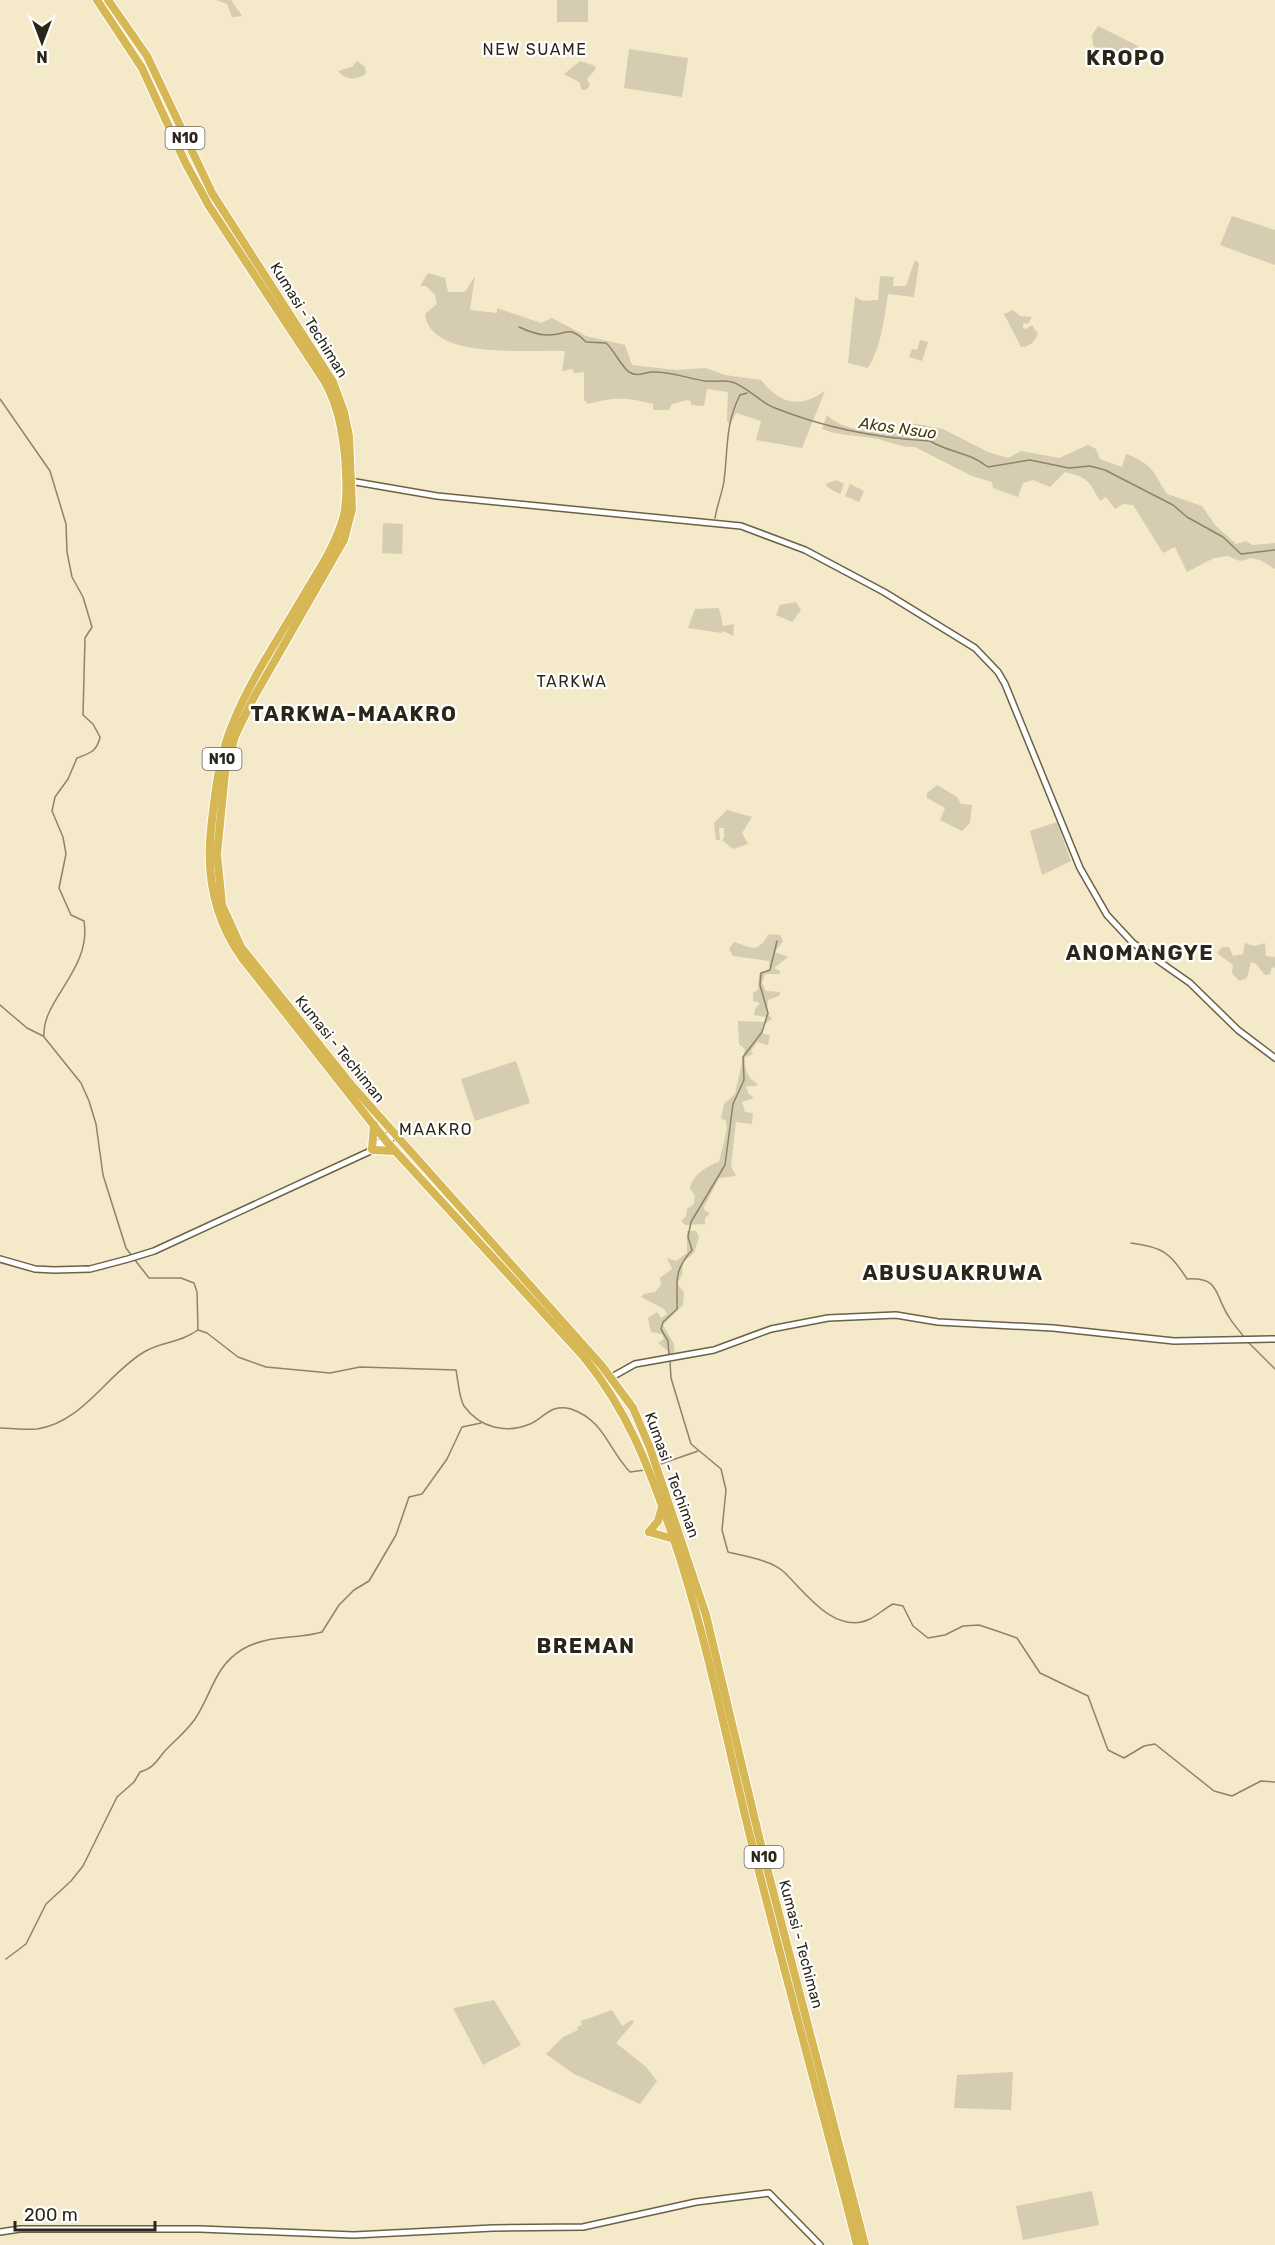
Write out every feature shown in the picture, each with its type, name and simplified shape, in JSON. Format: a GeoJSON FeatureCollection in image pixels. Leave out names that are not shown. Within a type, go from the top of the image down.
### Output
{"type":"FeatureCollection","features":[{"type":"Feature","properties":{"kind":"highway","name":"N10"},"geometry":{"type":"LineString","coordinates":[[97,0],[139,62],[185,162],[209,206],[325,382],[341,425],[349,481],[344,514],[335,541],[230,730],[218,777],[210,869],[216,905],[232,944],[395,1151],[581,1348],[607,1379],[631,1427],[651,1460],[662,1505],[700,1626],[752,1845],[856,2245]]}},
{"type":"Feature","properties":{"kind":"highway","name":"Kumasi - Techiman"},"geometry":{"type":"LineString","coordinates":[[108,0],[147,56],[212,193],[333,382],[350,436],[349,481],[352,509],[344,540],[254,698],[235,736],[224,784],[217,872],[222,905],[241,946],[393,1134],[581,1348]]}},
{"type":"Feature","properties":{"kind":"highway"},"geometry":{"type":"LineString","coordinates":[[374,1125],[372,1150],[395,1151]]}},
{"type":"Feature","properties":{"kind":"highway","name":"Kumasi - Techiman"},"geometry":{"type":"LineString","coordinates":[[655,1473],[706,1615],[760,1841],[865,2245]]}},
{"type":"Feature","properties":{"kind":"highway"},"geometry":{"type":"LineString","coordinates":[[662,1505],[658,1521],[649,1532],[674,1539]]}},
{"type":"Feature","properties":{"kind":"street"},"geometry":{"type":"LineString","coordinates":[[349,481],[437,496],[741,526],[777,538],[823,559],[968,643],[990,663],[1005,684],[1080,868],[1107,915],[1133,943],[1190,983],[1238,1030],[1275,1058]]}},
{"type":"Feature","properties":{"kind":"street"},"geometry":{"type":"LineString","coordinates":[[0,1259],[36,1269],[54,1270],[90,1269],[140,1256],[372,1150],[393,1134]]}},
{"type":"Feature","properties":{"kind":"street"},"geometry":{"type":"LineString","coordinates":[[607,1379],[635,1364],[714,1350],[787,1326],[828,1318],[884,1314],[938,1322],[1053,1328],[1174,1341],[1275,1339]]}},
{"type":"Feature","properties":{"kind":"street"},"geometry":{"type":"LineString","coordinates":[[0,2232],[20,2229],[200,2229],[354,2235],[493,2228],[583,2227],[696,2202],[769,2193],[820,2245]]}},
{"type":"Feature","properties":{"kind":"shaded area"},"geometry":{"type":"Polygon","coordinates":[[[216,0],[231,0],[242,16],[232,17],[227,4],[216,0]]]}},
{"type":"Feature","properties":{"kind":"shaded area"},"geometry":{"type":"Polygon","coordinates":[[[557,0],[588,0],[588,22],[557,22],[557,0]]]}},
{"type":"Feature","properties":{"kind":"shaded area"},"geometry":{"type":"Polygon","coordinates":[[[1098,26],[1138,46],[1139,54],[1136,56],[1130,53],[1125,56],[1127,60],[1123,65],[1117,64],[1117,59],[1093,45],[1092,35],[1098,26]]]}},
{"type":"Feature","properties":{"kind":"shaded area"},"geometry":{"type":"Polygon","coordinates":[[[629,49],[688,58],[682,97],[624,88],[629,49]]]}},
{"type":"Feature","properties":{"kind":"shaded area"},"geometry":{"type":"Polygon","coordinates":[[[357,61],[365,67],[366,73],[363,76],[348,78],[338,71],[352,67],[357,61]]]}},
{"type":"Feature","properties":{"kind":"shaded area"},"geometry":{"type":"Polygon","coordinates":[[[580,61],[595,66],[596,69],[587,79],[590,85],[586,90],[582,90],[579,82],[564,74],[580,61]]]}},
{"type":"Feature","properties":{"kind":"shaded area"},"geometry":{"type":"Polygon","coordinates":[[[1232,216],[1275,230],[1275,265],[1220,245],[1232,216]]]}},
{"type":"Feature","properties":{"kind":"shaded area"},"geometry":{"type":"Polygon","coordinates":[[[915,260],[919,263],[914,297],[888,294],[879,341],[868,368],[848,363],[855,297],[863,301],[878,300],[880,276],[894,277],[893,286],[906,286],[915,260]]]}},
{"type":"Feature","properties":{"kind":"shaded area"},"geometry":{"type":"Polygon","coordinates":[[[428,273],[445,278],[448,292],[465,292],[475,276],[470,310],[497,313],[497,308],[541,323],[552,318],[586,336],[625,345],[632,365],[676,370],[706,368],[725,375],[761,380],[783,399],[791,401],[807,400],[825,391],[802,448],[756,440],[761,421],[736,413],[730,425],[727,421],[728,392],[707,389],[704,406],[691,405],[691,401],[687,400],[672,404],[669,410],[653,410],[653,404],[627,399],[605,400],[588,404],[584,400],[584,372],[574,373],[572,369],[562,371],[565,351],[507,351],[463,346],[444,339],[431,329],[425,314],[437,304],[435,295],[426,286],[420,286],[428,273]]]}},
{"type":"Feature","properties":{"kind":"shaded area"},"geometry":{"type":"Polygon","coordinates":[[[1013,310],[1020,316],[1032,317],[1028,324],[1023,323],[1023,328],[1026,329],[1032,325],[1038,334],[1030,345],[1021,347],[1004,314],[1013,310]]]}},
{"type":"Feature","properties":{"kind":"shaded area"},"geometry":{"type":"Polygon","coordinates":[[[920,340],[928,342],[922,361],[909,357],[912,349],[917,350],[920,340]]]}},
{"type":"Feature","properties":{"kind":"shaded area"},"geometry":{"type":"Polygon","coordinates":[[[827,415],[842,425],[870,431],[897,433],[901,421],[943,429],[988,452],[1008,458],[1021,451],[1059,458],[1088,445],[1096,449],[1100,459],[1122,467],[1126,454],[1147,465],[1167,494],[1202,506],[1215,525],[1236,544],[1246,541],[1252,545],[1275,543],[1275,569],[1260,560],[1251,558],[1240,561],[1228,556],[1214,558],[1187,572],[1175,547],[1163,553],[1133,505],[1123,504],[1115,509],[1106,497],[1100,501],[1090,485],[1079,476],[1065,472],[1050,487],[1033,480],[1023,483],[1018,497],[993,488],[992,482],[972,476],[915,447],[905,447],[878,439],[822,429],[827,415]]]}},
{"type":"Feature","properties":{"kind":"shaded area"},"geometry":{"type":"Polygon","coordinates":[[[836,480],[844,484],[840,494],[827,487],[826,484],[836,480]]]}},
{"type":"Feature","properties":{"kind":"shaded area"},"geometry":{"type":"Polygon","coordinates":[[[850,484],[864,491],[859,502],[845,496],[850,484]]]}},
{"type":"Feature","properties":{"kind":"shaded area"},"geometry":{"type":"Polygon","coordinates":[[[383,523],[403,524],[402,554],[382,553],[383,523]]]}},
{"type":"Feature","properties":{"kind":"shaded area"},"geometry":{"type":"Polygon","coordinates":[[[796,602],[801,610],[792,622],[776,615],[780,605],[796,602]]]}},
{"type":"Feature","properties":{"kind":"shaded area"},"geometry":{"type":"Polygon","coordinates":[[[719,608],[723,626],[734,624],[733,636],[724,631],[722,633],[688,628],[695,609],[719,608]]]}},
{"type":"Feature","properties":{"kind":"shaded area"},"geometry":{"type":"Polygon","coordinates":[[[937,785],[957,797],[961,804],[972,805],[970,823],[962,831],[940,820],[945,808],[927,798],[927,793],[937,785]]]}},
{"type":"Feature","properties":{"kind":"shaded area"},"geometry":{"type":"Polygon","coordinates":[[[727,810],[752,817],[742,833],[748,844],[733,849],[722,840],[724,828],[719,828],[720,840],[716,840],[714,823],[727,810]]]}},
{"type":"Feature","properties":{"kind":"shaded area"},"geometry":{"type":"Polygon","coordinates":[[[1057,822],[1071,861],[1042,875],[1030,831],[1057,822]]]}},
{"type":"Feature","properties":{"kind":"shaded area"},"geometry":{"type":"Polygon","coordinates":[[[769,934],[780,935],[783,941],[775,952],[788,957],[774,968],[780,971],[780,974],[765,974],[762,983],[766,991],[780,992],[779,996],[768,1000],[767,1012],[772,1019],[762,1026],[763,1034],[770,1035],[768,1045],[757,1042],[751,1051],[753,1054],[745,1057],[747,1073],[758,1084],[746,1086],[748,1093],[754,1098],[742,1102],[745,1112],[753,1113],[752,1124],[736,1122],[731,1166],[736,1176],[719,1178],[704,1207],[705,1211],[710,1213],[705,1218],[705,1224],[685,1225],[681,1221],[686,1216],[687,1209],[694,1204],[695,1195],[690,1189],[693,1180],[705,1169],[719,1162],[727,1129],[726,1121],[721,1118],[724,1104],[735,1094],[745,1049],[739,1044],[738,1021],[764,1022],[766,1017],[754,1015],[760,1003],[753,1001],[753,993],[758,990],[759,974],[769,969],[769,961],[733,956],[729,949],[734,942],[757,947],[769,934]]]}},
{"type":"Feature","properties":{"kind":"shaded area"},"geometry":{"type":"Polygon","coordinates":[[[1245,943],[1254,946],[1265,943],[1266,956],[1275,957],[1275,968],[1272,967],[1270,974],[1265,975],[1256,964],[1251,962],[1247,978],[1239,981],[1232,973],[1233,965],[1217,953],[1222,947],[1229,947],[1233,956],[1243,954],[1245,943]]]}},
{"type":"Feature","properties":{"kind":"shaded area"},"geometry":{"type":"Polygon","coordinates":[[[516,1061],[530,1103],[475,1121],[461,1079],[516,1061]]]}},
{"type":"Feature","properties":{"kind":"shaded area"},"geometry":{"type":"Polygon","coordinates":[[[687,1231],[696,1231],[699,1237],[694,1253],[683,1262],[682,1275],[677,1283],[684,1293],[683,1305],[663,1325],[674,1344],[675,1355],[667,1357],[668,1351],[658,1343],[664,1339],[662,1334],[651,1332],[648,1318],[657,1312],[661,1318],[667,1314],[664,1309],[641,1297],[644,1294],[655,1292],[661,1285],[660,1278],[672,1269],[667,1258],[676,1261],[687,1253],[687,1231]]]}},
{"type":"Feature","properties":{"kind":"shaded area"},"geometry":{"type":"Polygon","coordinates":[[[494,2000],[521,2045],[483,2065],[453,2008],[494,2000]]]}},
{"type":"Feature","properties":{"kind":"shaded area"},"geometry":{"type":"Polygon","coordinates":[[[612,2010],[622,2026],[632,2020],[634,2022],[616,2043],[646,2067],[657,2081],[640,2104],[574,2074],[546,2054],[563,2037],[578,2030],[577,2027],[582,2025],[581,2021],[612,2010]]]}},
{"type":"Feature","properties":{"kind":"shaded area"},"geometry":{"type":"Polygon","coordinates":[[[1013,2072],[1011,2110],[954,2108],[957,2075],[1013,2072]]]}},
{"type":"Feature","properties":{"kind":"shaded area"},"geometry":{"type":"Polygon","coordinates":[[[1092,2191],[1099,2225],[1023,2240],[1016,2206],[1092,2191]]]}},
{"type":"Feature","properties":{"kind":"waterway","name":"Akos Nsuo"},"geometry":{"type":"LineString","coordinates":[[519,327],[543,335],[571,332],[586,342],[606,343],[623,366],[632,373],[658,372],[705,381],[732,382],[769,405],[794,415],[851,431],[930,441],[974,458],[988,467],[1030,460],[1069,468],[1090,466],[1105,470],[1173,505],[1187,517],[1223,537],[1241,554],[1275,550]]}},
{"type":"Feature","properties":{"kind":"waterway"},"geometry":{"type":"LineString","coordinates":[[715,518],[724,481],[732,416],[740,395],[747,393]]}},
{"type":"Feature","properties":{"kind":"waterway"},"geometry":{"type":"LineString","coordinates":[[0,399],[50,471],[66,524],[67,552],[72,577],[83,597],[92,627],[85,638],[83,715],[93,724],[100,737],[93,751],[77,758],[68,779],[55,797],[52,811],[63,837],[66,854],[59,888],[71,915],[84,921],[84,939],[81,955],[50,1010],[45,1023],[44,1037],[81,1083],[89,1101],[96,1124],[103,1175],[126,1248],[132,1256]]}},
{"type":"Feature","properties":{"kind":"waterway"},"geometry":{"type":"LineString","coordinates":[[669,1356],[668,1341],[661,1329],[663,1322],[677,1309],[677,1278],[681,1265],[692,1250],[688,1237],[691,1222],[725,1165],[733,1104],[744,1080],[743,1057],[762,1032],[768,1013],[760,985],[761,973],[770,970],[777,941]]}},
{"type":"Feature","properties":{"kind":"waterway"},"geometry":{"type":"LineString","coordinates":[[0,1005],[27,1028],[43,1036]]}},
{"type":"Feature","properties":{"kind":"waterway"},"geometry":{"type":"LineString","coordinates":[[1131,1243],[1164,1252],[1187,1279],[1198,1279],[1211,1284],[1224,1309],[1244,1337]]}},
{"type":"Feature","properties":{"kind":"waterway"},"geometry":{"type":"LineString","coordinates":[[135,1260],[149,1278],[181,1278],[194,1283],[197,1292],[198,1330]]}},
{"type":"Feature","properties":{"kind":"waterway"},"geometry":{"type":"LineString","coordinates":[[0,1428],[37,1429],[68,1418],[118,1372],[144,1352],[184,1338],[198,1330],[207,1333],[238,1357],[266,1367],[330,1373],[360,1367],[456,1370],[462,1403],[478,1420],[494,1427],[521,1427],[558,1408],[571,1409],[591,1420],[630,1472],[645,1470]]}},
{"type":"Feature","properties":{"kind":"waterway"},"geometry":{"type":"LineString","coordinates":[[1249,1343],[1275,1369]]}},
{"type":"Feature","properties":{"kind":"waterway"},"geometry":{"type":"LineString","coordinates":[[670,1361],[671,1378],[691,1444],[721,1469],[726,1490],[722,1530],[728,1552],[757,1559],[779,1568],[811,1600],[833,1617],[845,1622],[857,1623],[870,1619],[893,1604],[903,1606],[913,1626],[928,1638],[945,1635],[963,1626],[979,1625],[1017,1638],[1040,1673],[1088,1696],[1108,1750],[1124,1758],[1144,1746],[1155,1744],[1214,1791],[1232,1796],[1261,1781],[1275,1782]]}},
{"type":"Feature","properties":{"kind":"waterway"},"geometry":{"type":"LineString","coordinates":[[6,1959],[26,1944],[46,1904],[71,1881],[83,1866],[117,1797],[134,1782],[140,1772],[154,1765],[188,1728],[201,1710],[214,1681],[233,1656],[263,1641],[322,1632],[339,1605],[354,1590],[369,1581],[396,1535],[409,1497],[422,1494],[447,1459],[462,1427],[481,1423]]}},
{"type":"Feature","properties":{"kind":"waterway"},"geometry":{"type":"LineString","coordinates":[[658,1465],[698,1451]]}},
{"type":"Feature","properties":{"kind":"district","name":"NEW SUAME"},"geometry":{"type":"Point","coordinates":[535,49]}},
{"type":"Feature","properties":{"kind":"district","name":"KROPO"},"geometry":{"type":"Point","coordinates":[1126,57]}},
{"type":"Feature","properties":{"kind":"district","name":"TARKWA"},"geometry":{"type":"Point","coordinates":[572,681]}},
{"type":"Feature","properties":{"kind":"district","name":"TARKWA-MAAKRO"},"geometry":{"type":"Point","coordinates":[354,713]}},
{"type":"Feature","properties":{"kind":"district","name":"ANOMANGYE"},"geometry":{"type":"Point","coordinates":[1140,952]}},
{"type":"Feature","properties":{"kind":"district","name":"MAAKRO"},"geometry":{"type":"Point","coordinates":[436,1129]}},
{"type":"Feature","properties":{"kind":"district","name":"ABUSUAKRUWA"},"geometry":{"type":"Point","coordinates":[953,1272]}},
{"type":"Feature","properties":{"kind":"district","name":"BREMAN"},"geometry":{"type":"Point","coordinates":[586,1645]}}]}
